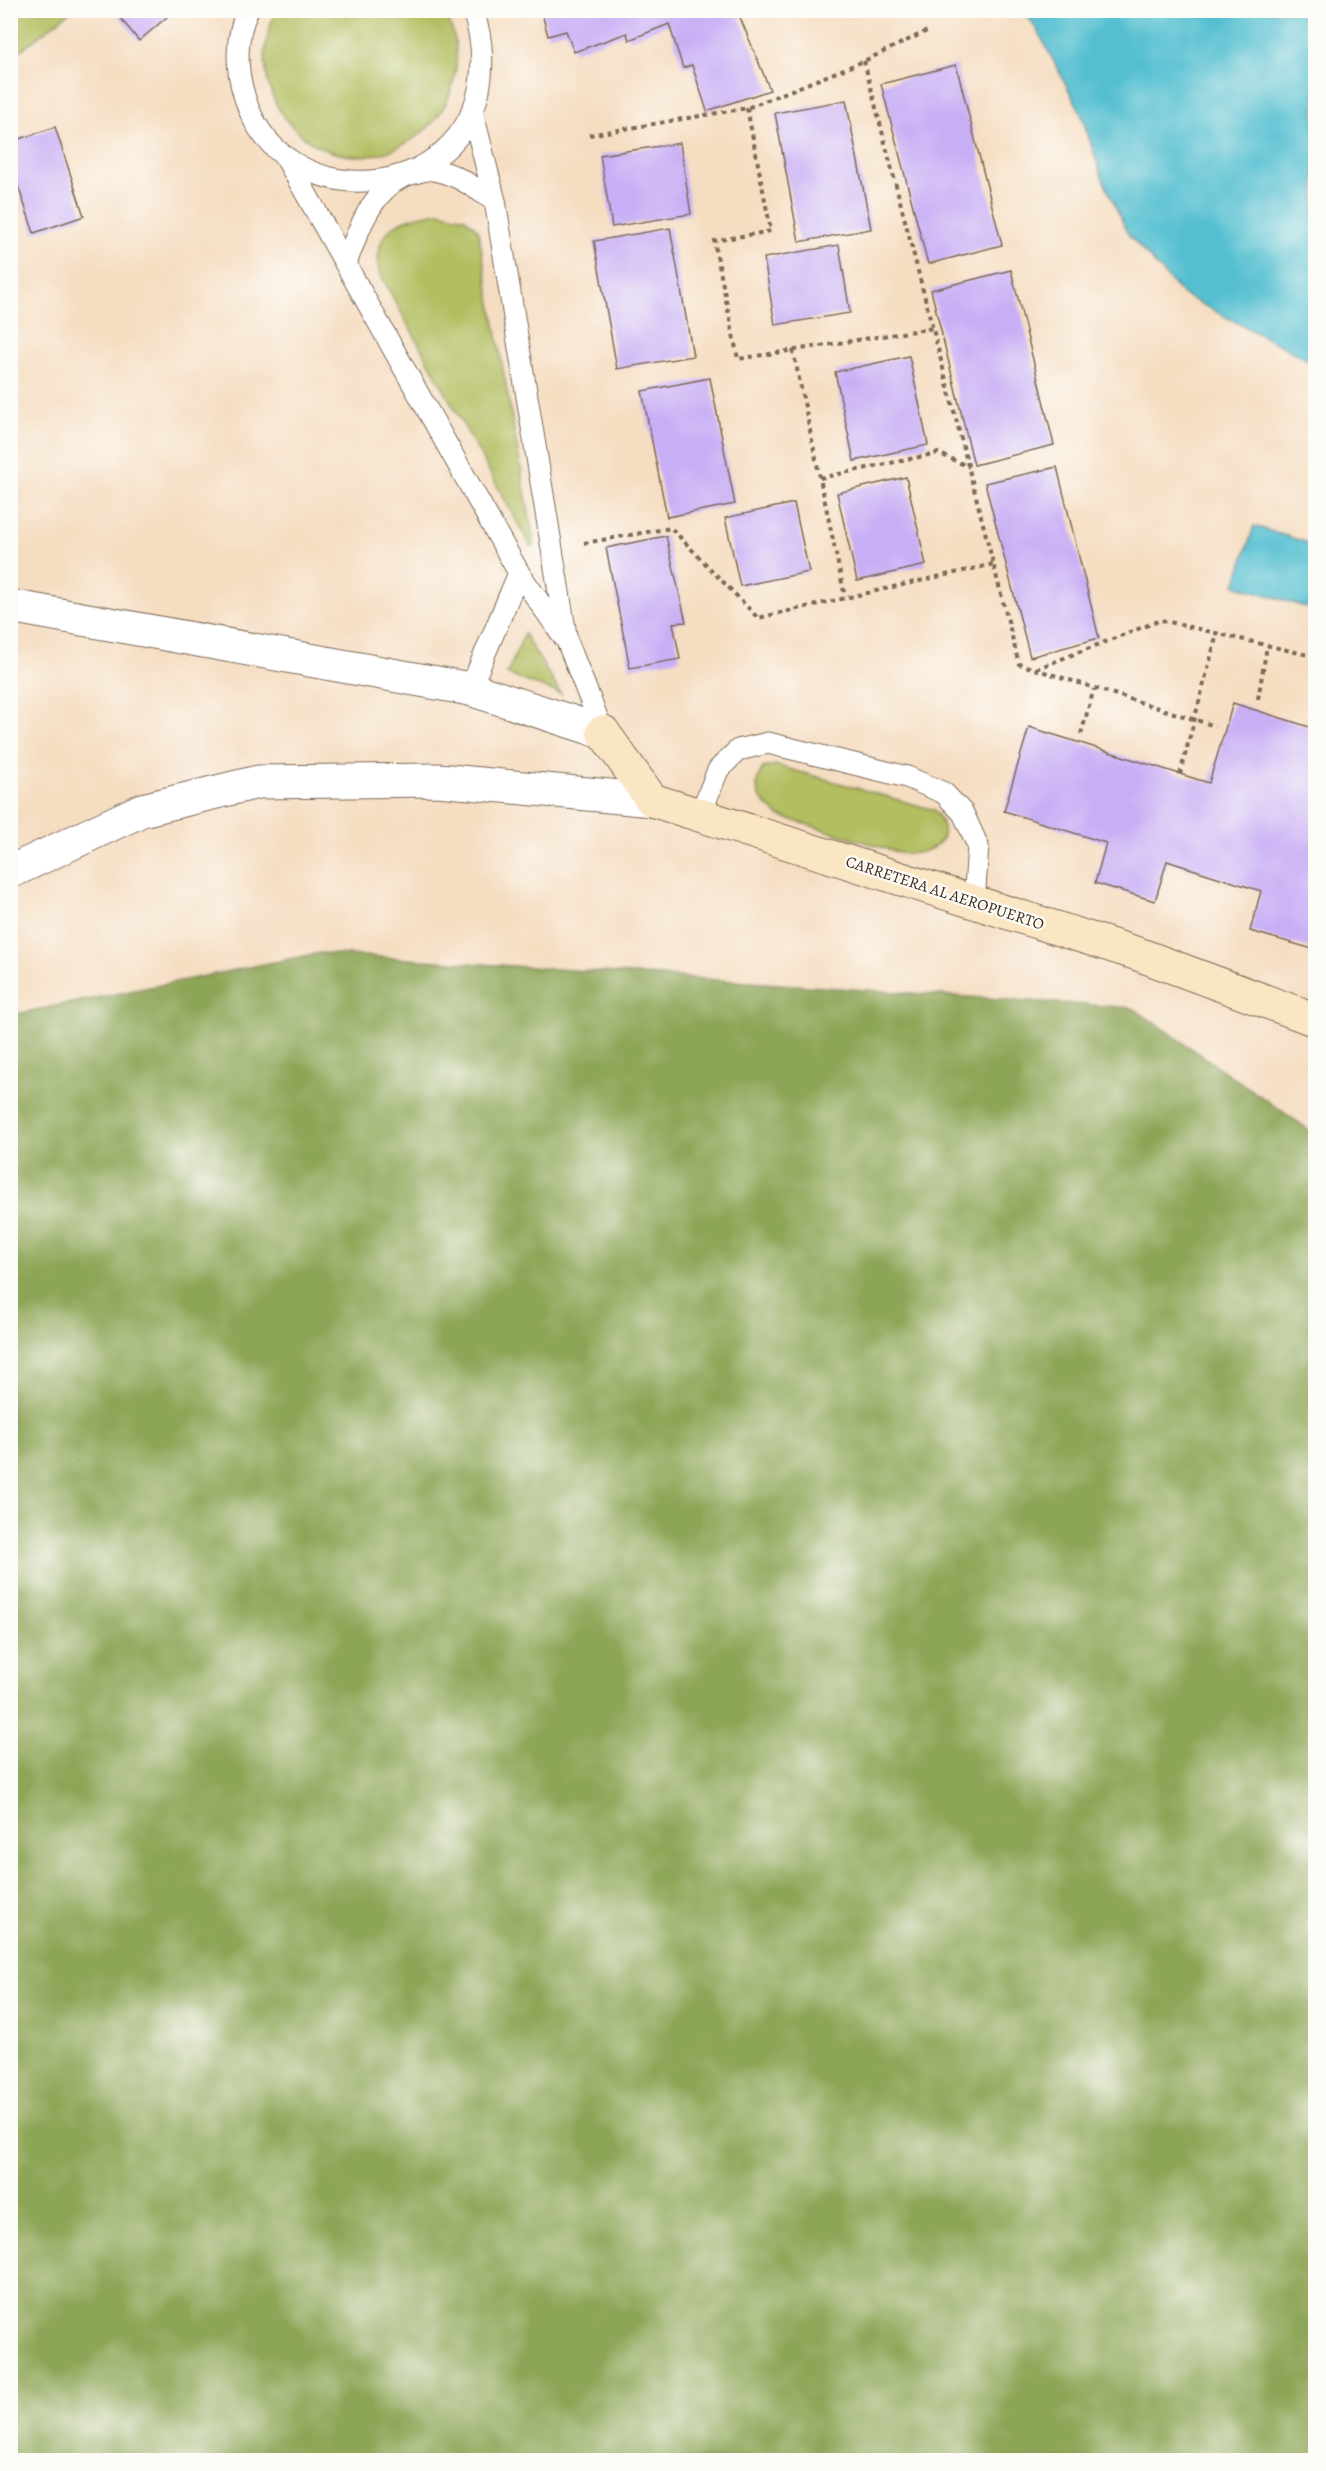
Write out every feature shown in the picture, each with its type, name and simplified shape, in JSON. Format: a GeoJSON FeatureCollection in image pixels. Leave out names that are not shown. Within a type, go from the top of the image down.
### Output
{"type":"FeatureCollection","features":[{"type":"Feature","properties":{"kind":"main road"},"geometry":{"type":"LineString","coordinates":[[603,732],[652,800]]}},
{"type":"Feature","properties":{"kind":"main road","name":"CARRETERA AL AEROPUERTO"},"geometry":{"type":"LineString","coordinates":[[652,800],[1138,954],[1316,1020]]}},
{"type":"Feature","properties":{"kind":"street"},"geometry":{"type":"LineString","coordinates":[[10,606],[470,689],[603,732]]}},
{"type":"Feature","properties":{"kind":"street"},"geometry":{"type":"LineString","coordinates":[[10,872],[142,810],[258,782],[438,780],[652,800]]}},
{"type":"Feature","properties":{"kind":"lane"},"geometry":{"type":"LineString","coordinates":[[248,10],[240,37],[238,59],[240,82],[246,104],[256,125],[286,158],[519,573],[567,641]]}},
{"type":"Feature","properties":{"kind":"lane"},"geometry":{"type":"LineString","coordinates":[[346,264],[358,230],[379,195],[402,175],[425,165],[444,150],[460,132],[472,110],[480,86],[483,62],[480,37],[472,10]]}},
{"type":"Feature","properties":{"kind":"lane"},"geometry":{"type":"LineString","coordinates":[[472,110],[495,201],[567,641],[603,732]]}},
{"type":"Feature","properties":{"kind":"lane"},"geometry":{"type":"LineString","coordinates":[[286,158],[307,171],[355,183],[379,182],[432,169],[460,179],[495,201]]}},
{"type":"Feature","properties":{"kind":"lane"},"geometry":{"type":"LineString","coordinates":[[470,689],[519,573]]}},
{"type":"Feature","properties":{"kind":"lane"},"geometry":{"type":"LineString","coordinates":[[700,815],[718,770],[738,750],[768,743],[907,777],[945,793],[963,813],[978,846],[974,902]]}},
{"type":"Feature","properties":{"kind":"path"},"geometry":{"type":"LineString","coordinates":[[589,135],[747,108],[864,61],[927,31]]}},
{"type":"Feature","properties":{"kind":"path"},"geometry":{"type":"LineString","coordinates":[[864,61],[1019,664],[1215,726]]}},
{"type":"Feature","properties":{"kind":"path"},"geometry":{"type":"LineString","coordinates":[[747,108],[771,231],[714,241],[738,359],[933,328]]}},
{"type":"Feature","properties":{"kind":"path"},"geometry":{"type":"LineString","coordinates":[[793,350],[845,597]]}},
{"type":"Feature","properties":{"kind":"path"},"geometry":{"type":"LineString","coordinates":[[820,478],[938,453],[970,467]]}},
{"type":"Feature","properties":{"kind":"path"},"geometry":{"type":"LineString","coordinates":[[551,549],[671,528],[758,618],[994,564]]}},
{"type":"Feature","properties":{"kind":"path"},"geometry":{"type":"LineString","coordinates":[[1035,670],[1161,620],[1316,657]]}},
{"type":"Feature","properties":{"kind":"path"},"geometry":{"type":"LineString","coordinates":[[1180,774],[1217,634]]}},
{"type":"Feature","properties":{"kind":"path"},"geometry":{"type":"LineString","coordinates":[[1258,699],[1267,646]]}},
{"type":"Feature","properties":{"kind":"path"},"geometry":{"type":"LineString","coordinates":[[1081,734],[1094,689]]}},
{"type":"Feature","properties":{"kind":"green space"},"geometry":{"type":"Polygon","coordinates":[[[11,10],[71,10],[71,11],[11,58],[11,10]]]}},
{"type":"Feature","properties":{"kind":"green space"},"geometry":{"type":"Polygon","coordinates":[[[276,11],[444,11],[455,40],[456,70],[443,108],[435,120],[420,134],[388,151],[356,156],[326,149],[300,134],[280,110],[268,81],[266,47],[276,11]]]}},
{"type":"Feature","properties":{"kind":"green space"},"geometry":{"type":"Polygon","coordinates":[[[439,212],[465,218],[478,230],[533,536],[531,547],[379,272],[380,244],[392,227],[425,214],[439,212]]]}},
{"type":"Feature","properties":{"kind":"green space"},"geometry":{"type":"Polygon","coordinates":[[[524,634],[561,694],[507,674],[524,634]]]}},
{"type":"Feature","properties":{"kind":"green space"},"geometry":{"type":"Polygon","coordinates":[[[775,765],[934,810],[941,820],[943,837],[933,848],[904,854],[779,816],[762,800],[757,789],[763,768],[775,765]]]}},
{"type":"Feature","properties":{"kind":"green space"},"geometry":{"type":"Polygon","coordinates":[[[319,953],[1133,1008],[1315,1134],[1315,2460],[11,2460],[11,1015],[319,953]]]}},
{"type":"Feature","properties":{"kind":"water"},"geometry":{"type":"Polygon","coordinates":[[[1024,11],[1315,11],[1315,361],[1312,362],[1182,294],[1128,234],[1102,177],[1080,111],[1037,30],[1024,11]]]}},
{"type":"Feature","properties":{"kind":"water"},"geometry":{"type":"Polygon","coordinates":[[[1254,526],[1315,545],[1315,610],[1235,585],[1254,526]]]}},
{"type":"Feature","properties":{"kind":"building"},"geometry":{"type":"Polygon","coordinates":[[[114,10],[175,10],[139,41],[114,10]]]}},
{"type":"Feature","properties":{"kind":"building"},"geometry":{"type":"Polygon","coordinates":[[[541,10],[737,10],[770,90],[707,111],[692,65],[683,68],[669,24],[629,40],[627,33],[574,52],[566,31],[548,36],[541,10]]]}},
{"type":"Feature","properties":{"kind":"building"},"geometry":{"type":"Polygon","coordinates":[[[956,65],[1002,245],[928,264],[881,84],[956,65]]]}},
{"type":"Feature","properties":{"kind":"building"},"geometry":{"type":"Polygon","coordinates":[[[846,100],[871,229],[799,242],[775,113],[846,100]]]}},
{"type":"Feature","properties":{"kind":"building"},"geometry":{"type":"Polygon","coordinates":[[[55,127],[84,216],[34,233],[10,162],[10,142],[55,127]]]}},
{"type":"Feature","properties":{"kind":"building"},"geometry":{"type":"Polygon","coordinates":[[[680,143],[691,214],[612,227],[600,155],[680,143]]]}},
{"type":"Feature","properties":{"kind":"building"},"geometry":{"type":"Polygon","coordinates":[[[670,228],[693,356],[617,369],[594,241],[670,228]]]}},
{"type":"Feature","properties":{"kind":"building"},"geometry":{"type":"Polygon","coordinates":[[[839,245],[850,313],[775,325],[764,258],[839,245]]]}},
{"type":"Feature","properties":{"kind":"building"},"geometry":{"type":"Polygon","coordinates":[[[1011,270],[1054,445],[974,465],[931,290],[1011,270]]]}},
{"type":"Feature","properties":{"kind":"building"},"geometry":{"type":"Polygon","coordinates":[[[909,356],[928,445],[854,461],[835,372],[909,356]]]}},
{"type":"Feature","properties":{"kind":"building"},"geometry":{"type":"Polygon","coordinates":[[[710,378],[735,504],[667,517],[642,391],[710,378]]]}},
{"type":"Feature","properties":{"kind":"building"},"geometry":{"type":"Polygon","coordinates":[[[1057,467],[1099,638],[1030,657],[985,483],[1057,467]]]}},
{"type":"Feature","properties":{"kind":"building"},"geometry":{"type":"Polygon","coordinates":[[[906,477],[926,565],[857,581],[837,493],[906,477]]]}},
{"type":"Feature","properties":{"kind":"building"},"geometry":{"type":"Polygon","coordinates":[[[794,503],[809,572],[740,586],[725,518],[794,503]]]}},
{"type":"Feature","properties":{"kind":"building"},"geometry":{"type":"Polygon","coordinates":[[[666,536],[686,622],[673,623],[680,659],[630,668],[606,548],[666,536]]]}},
{"type":"Feature","properties":{"kind":"building"},"geometry":{"type":"Polygon","coordinates":[[[1233,703],[1316,729],[1316,950],[1250,931],[1261,891],[1167,861],[1155,901],[1095,883],[1106,843],[1004,811],[1029,727],[1209,783],[1233,703]]]}}]}
